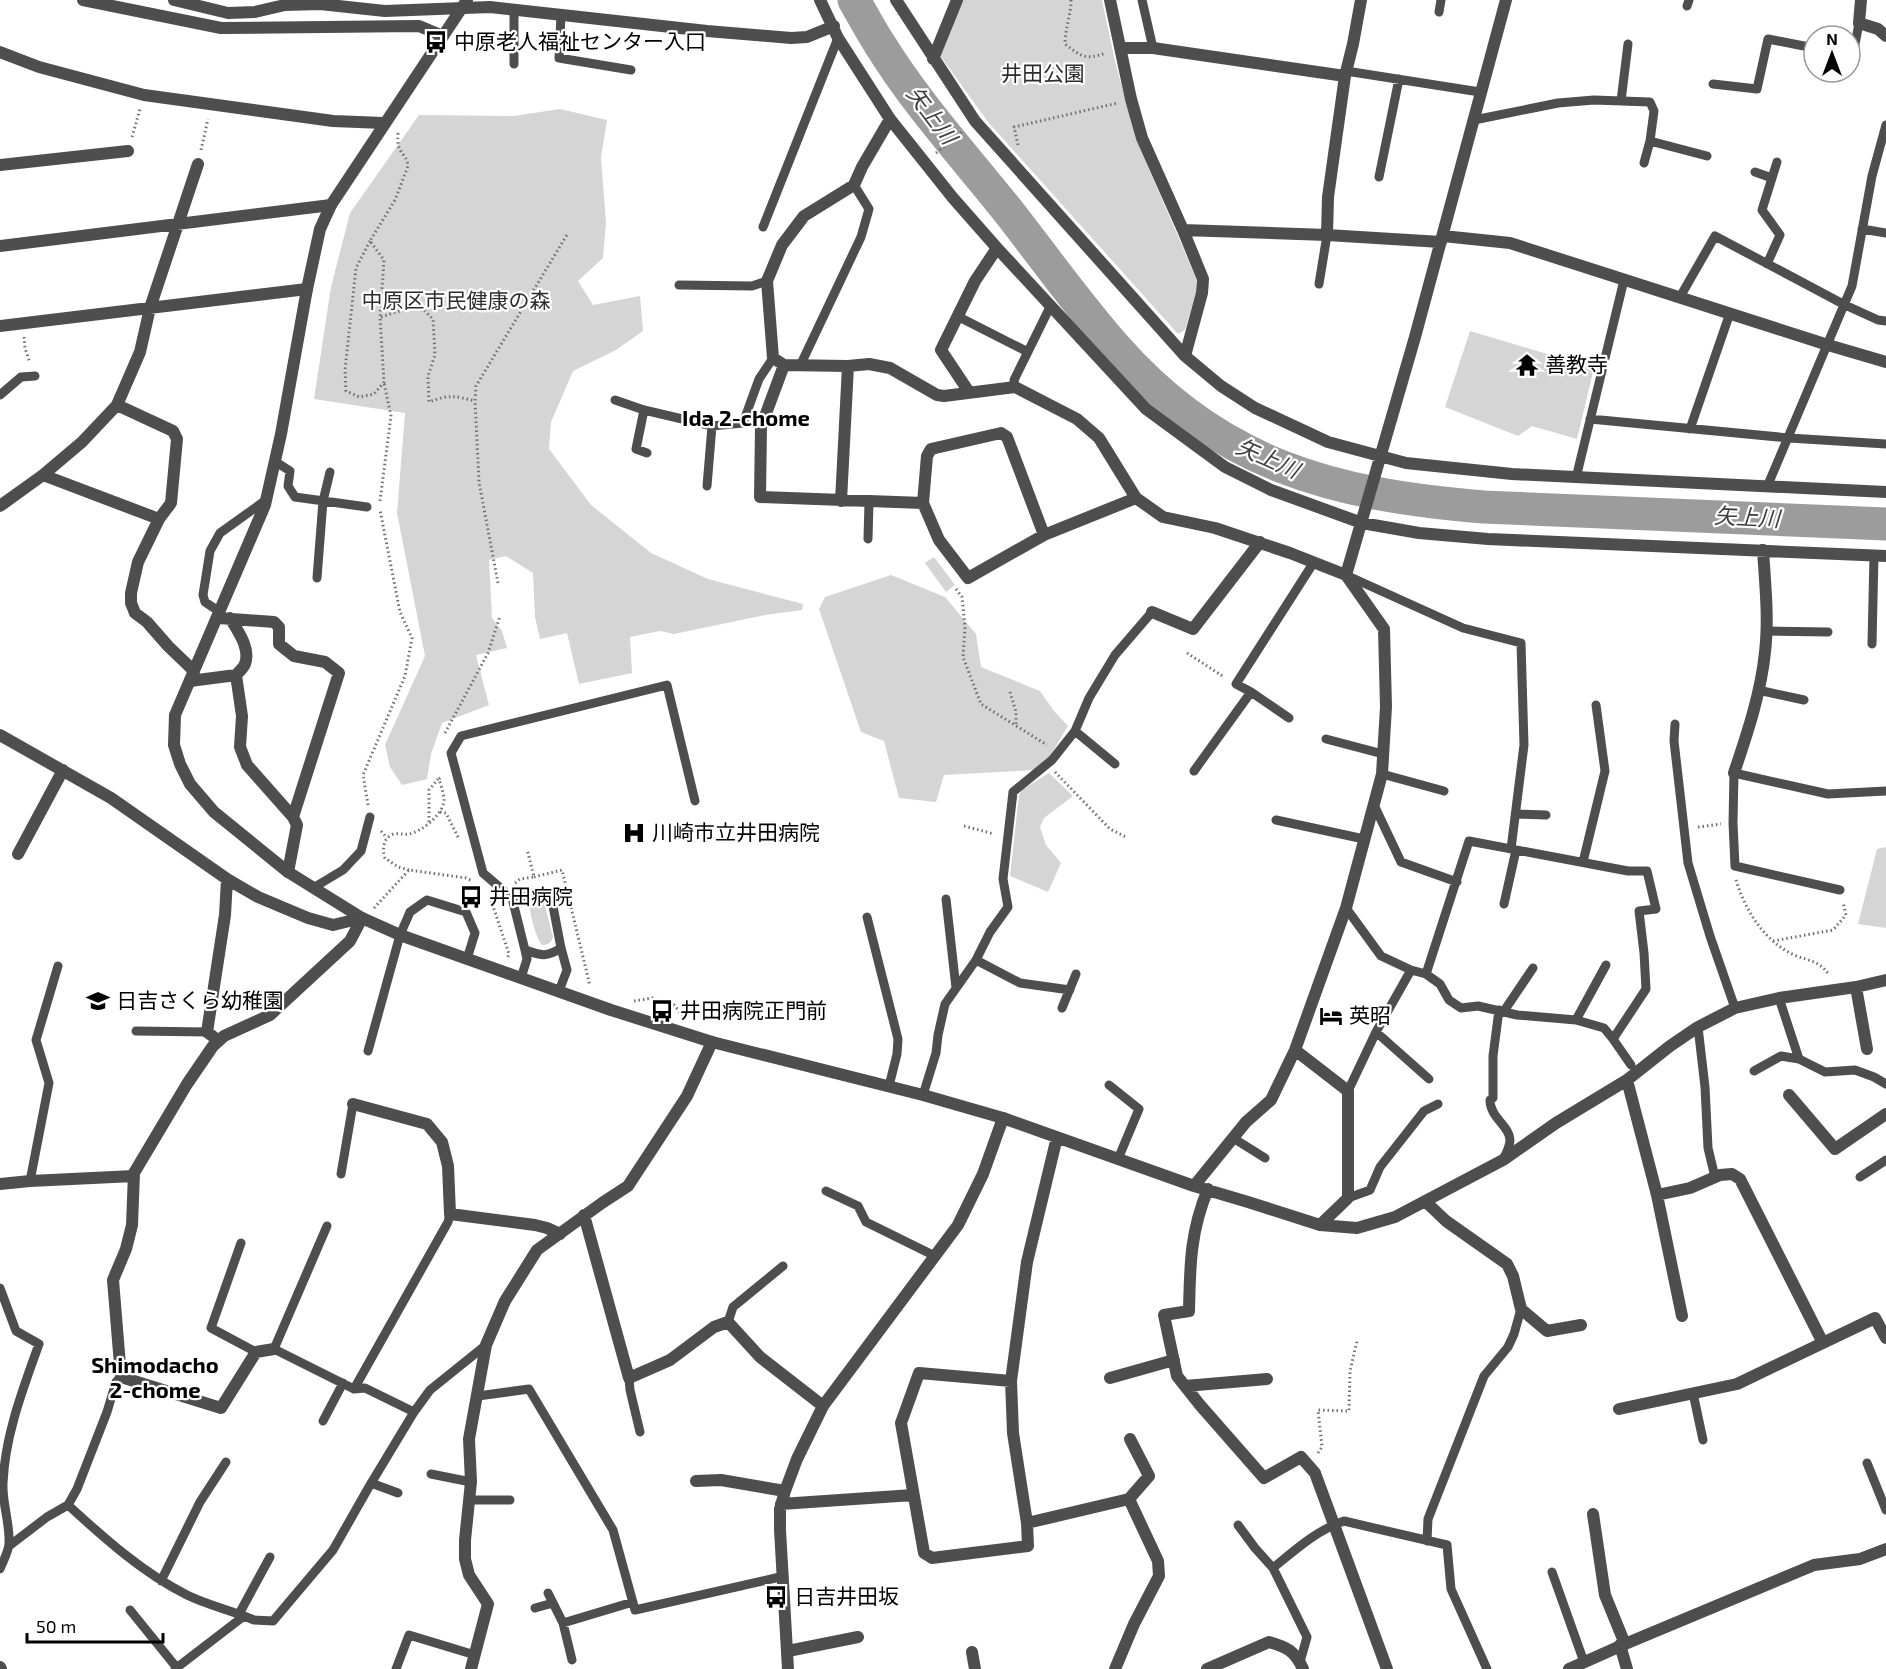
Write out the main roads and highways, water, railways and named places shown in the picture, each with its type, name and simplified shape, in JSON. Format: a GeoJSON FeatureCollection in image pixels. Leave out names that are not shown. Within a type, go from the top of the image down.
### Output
{"type":"FeatureCollection","features":[{"type":"Feature","properties":{"kind":"waterway","name":"矢上川"},"geometry":{"type":"LineString","coordinates":[[854,0],[909,88],[1116,348],[1155,388],[1196,421],[1238,447],[1282,467],[1329,482],[1378,494],[1429,502],[1484,507],[1886,524]]}},
{"type":"Feature","properties":{"kind":"place","name":"中原老人福祉センター入口"},"geometry":{"type":"Point","coordinates":[436,42]}},
{"type":"Feature","properties":{"kind":"place","name":"善教寺"},"geometry":{"type":"Point","coordinates":[1527,365]}},
{"type":"Feature","properties":{"kind":"place","name":"川崎市立井田病院"},"geometry":{"type":"Point","coordinates":[634,833]}},
{"type":"Feature","properties":{"kind":"place","name":"井田病院"},"geometry":{"type":"Point","coordinates":[471,897]}},
{"type":"Feature","properties":{"kind":"place","name":"日吉さくら幼稚園"},"geometry":{"type":"Point","coordinates":[98,1001]}},
{"type":"Feature","properties":{"kind":"place","name":"井田病院正門前"},"geometry":{"type":"Point","coordinates":[662,1011]}},
{"type":"Feature","properties":{"kind":"place","name":"英昭"},"geometry":{"type":"Point","coordinates":[1331,1016]}},
{"type":"Feature","properties":{"kind":"place","name":"日吉井田坂"},"geometry":{"type":"Point","coordinates":[776,1597]}},
{"type":"Feature","properties":{"kind":"district","name":"Ida 2-chome"},"geometry":{"type":"Point","coordinates":[746,418]}},
{"type":"Feature","properties":{"kind":"district","name":"Shimodacho 2-chome"},"geometry":{"type":"Point","coordinates":[155,1378]}},
{"type":"Feature","properties":{"kind":"park label","name":"井田公園"},"geometry":{"type":"Point","coordinates":[1043,74]}},
{"type":"Feature","properties":{"kind":"park label","name":"中原区市民健康の森"},"geometry":{"type":"Point","coordinates":[456,301]}}]}
